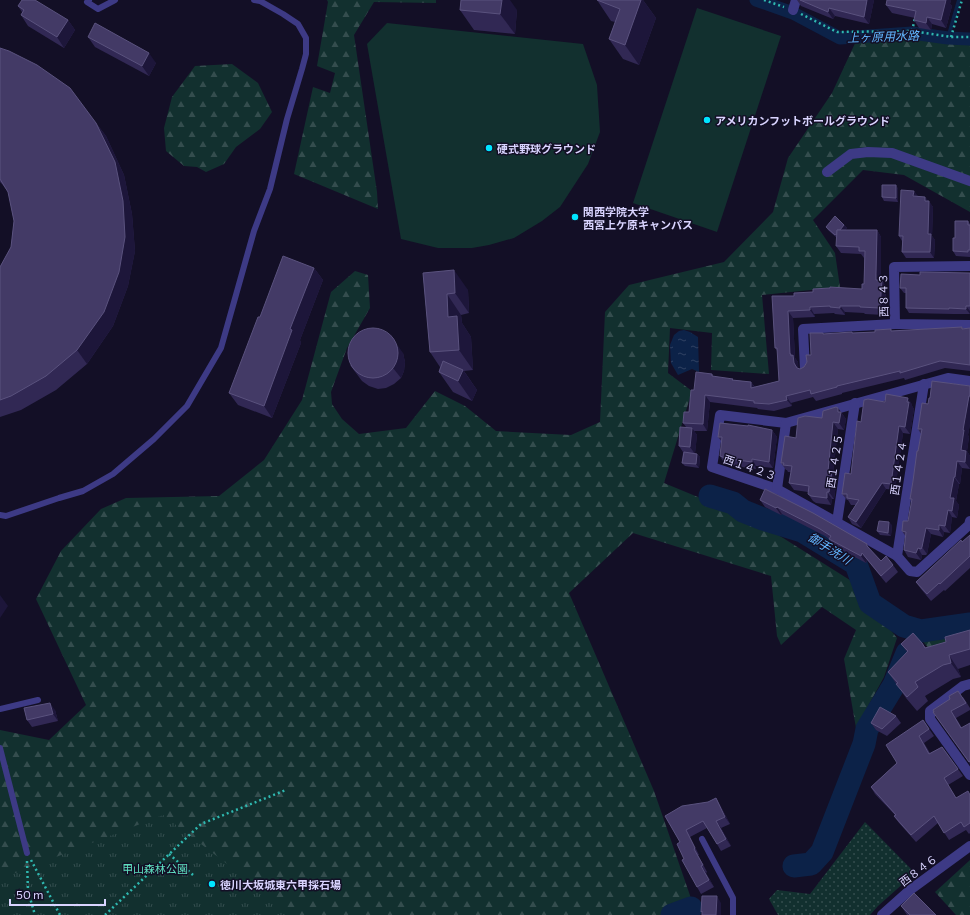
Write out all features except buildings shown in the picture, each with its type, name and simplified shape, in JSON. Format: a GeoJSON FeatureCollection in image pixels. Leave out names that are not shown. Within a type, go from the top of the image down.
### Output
{"type":"FeatureCollection","features":[{"type":"Feature","properties":{"kind":"street"},"geometry":{"type":"LineString","coordinates":[[827,172],[851,154],[868,152],[892,153],[970,181]]}},
{"type":"Feature","properties":{"kind":"street","name":"西８４３"},"geometry":{"type":"LineString","coordinates":[[970,266],[894,267],[895,324],[970,325]]}},
{"type":"Feature","properties":{"kind":"street"},"geometry":{"type":"LineString","coordinates":[[805,369],[803,329],[895,324]]}},
{"type":"Feature","properties":{"kind":"street","name":"西１４２３"},"geometry":{"type":"LineString","coordinates":[[970,381],[948,378],[786,423],[720,415],[712,467],[777,489],[897,556],[910,571],[917,572],[969,525],[970,521]]}},
{"type":"Feature","properties":{"kind":"street","name":"西１４２４"},"geometry":{"type":"LineString","coordinates":[[897,556],[924,384]]}},
{"type":"Feature","properties":{"kind":"street","name":"西１４２５"},"geometry":{"type":"LineString","coordinates":[[837,522],[855,403]]}},
{"type":"Feature","properties":{"kind":"street"},"geometry":{"type":"LineString","coordinates":[[777,489],[786,423]]}},
{"type":"Feature","properties":{"kind":"street"},"geometry":{"type":"LineString","coordinates":[[970,684],[963,686],[930,710],[930,719],[970,775]]}},
{"type":"Feature","properties":{"kind":"street","name":"西８４６"},"geometry":{"type":"LineString","coordinates":[[882,915],[910,890],[970,846]]}},
{"type":"Feature","properties":{"kind":"lane"},"geometry":{"type":"LineString","coordinates":[[89,0],[87,2],[98,9],[115,0]]}},
{"type":"Feature","properties":{"kind":"lane"},"geometry":{"type":"LineString","coordinates":[[0,515],[6,516],[83,491],[113,474],[154,439],[187,406],[221,348],[254,231],[270,190],[286,119],[306,54],[306,38],[298,24],[260,1],[254,0]]}},
{"type":"Feature","properties":{"kind":"lane"},"geometry":{"type":"LineString","coordinates":[[0,709],[38,700]]}},
{"type":"Feature","properties":{"kind":"lane"},"geometry":{"type":"LineString","coordinates":[[0,748],[27,853]]}},
{"type":"Feature","properties":{"kind":"lane"},"geometry":{"type":"LineString","coordinates":[[702,839],[733,898],[733,915]]}},
{"type":"Feature","properties":{"kind":"path"},"geometry":{"type":"LineString","coordinates":[[764,0],[795,5],[837,32],[912,31],[951,37],[970,37]]}},
{"type":"Feature","properties":{"kind":"path"},"geometry":{"type":"LineString","coordinates":[[951,37],[962,0]]}},
{"type":"Feature","properties":{"kind":"path"},"geometry":{"type":"LineString","coordinates":[[912,31],[916,15]]}},
{"type":"Feature","properties":{"kind":"path"},"geometry":{"type":"LineString","coordinates":[[105,915],[202,824],[286,790]]}},
{"type":"Feature","properties":{"kind":"path"},"geometry":{"type":"LineString","coordinates":[[27,853],[28,891],[35,915]]}},
{"type":"Feature","properties":{"kind":"path"},"geometry":{"type":"LineString","coordinates":[[27,853],[60,915]]}},
{"type":"Feature","properties":{"kind":"path"},"geometry":{"type":"LineString","coordinates":[[169,854],[193,875]]}},
{"type":"Feature","properties":{"kind":"green space"},"geometry":{"type":"Polygon","coordinates":[[[327,0],[436,0],[436,3],[374,2],[354,35],[377,192],[378,209],[294,174],[313,87],[330,93],[335,73],[317,66],[328,2],[327,0]]]}},
{"type":"Feature","properties":{"kind":"green space","name":"アメリカンフットボールグラウンド"},"geometry":{"type":"Polygon","coordinates":[[[697,8],[781,36],[717,232],[633,203],[697,8]]]}},
{"type":"Feature","properties":{"kind":"green space","name":"硬式野球グラウンド"},"geometry":{"type":"Polygon","coordinates":[[[387,23],[583,44],[597,85],[600,132],[588,164],[560,207],[542,221],[514,238],[489,245],[472,248],[438,248],[401,239],[367,44],[387,23]]]}},
{"type":"Feature","properties":{"kind":"green space"},"geometry":{"type":"Polygon","coordinates":[[[912,35],[970,43],[970,212],[904,175],[863,170],[813,220],[835,253],[840,287],[762,295],[769,374],[711,370],[712,333],[670,328],[668,373],[692,391],[664,483],[756,521],[853,582],[897,638],[884,677],[856,728],[844,659],[856,630],[822,607],[781,645],[777,636],[771,576],[633,533],[569,593],[654,791],[695,910],[695,915],[0,915],[0,730],[49,740],[86,705],[36,599],[61,551],[101,509],[126,498],[219,496],[264,460],[302,400],[331,292],[355,271],[368,275],[370,308],[347,348],[331,392],[332,404],[342,419],[359,434],[406,428],[435,391],[465,406],[496,431],[571,435],[600,422],[605,312],[629,285],[724,262],[773,212],[788,158],[832,93],[857,39],[912,35]]]}},
{"type":"Feature","properties":{"kind":"green space"},"geometry":{"type":"Polygon","coordinates":[[[232,64],[258,83],[272,112],[260,129],[236,147],[224,164],[206,172],[197,167],[184,166],[166,151],[164,128],[172,97],[195,66],[232,64]]]}},
{"type":"Feature","properties":{"kind":"green space"},"geometry":{"type":"Polygon","coordinates":[[[970,627],[970,642],[936,657],[920,638],[932,632],[970,627]]]}},
{"type":"Feature","properties":{"kind":"green space","name":"甲山森林公園"},"geometry":{"type":"Polygon","coordinates":[[[163,815],[294,915],[0,915],[0,879],[163,815]]]}},
{"type":"Feature","properties":{"kind":"green space"},"geometry":{"type":"Polygon","coordinates":[[[865,822],[915,873],[870,915],[778,915],[769,899],[777,890],[810,894],[865,822]]]}},
{"type":"Feature","properties":{"kind":"green space"},"geometry":{"type":"Polygon","coordinates":[[[970,860],[970,915],[956,915],[935,892],[970,860]]]}},
{"type":"Feature","properties":{"kind":"water"},"geometry":{"type":"Polygon","coordinates":[[[684,330],[698,337],[699,372],[692,369],[678,375],[671,363],[670,345],[674,335],[679,331],[684,330]]]}},
{"type":"Feature","properties":{"kind":"waterway","name":"上ヶ原用水路"},"geometry":{"type":"LineString","coordinates":[[756,0],[793,13],[840,38],[912,33],[948,38],[970,39]]}},
{"type":"Feature","properties":{"kind":"waterway"},"geometry":{"type":"LineString","coordinates":[[948,38],[959,0]]}},
{"type":"Feature","properties":{"kind":"waterway","name":"御手洗川"},"geometry":{"type":"LineString","coordinates":[[710,496],[733,503],[743,511],[763,519],[802,531],[856,564],[870,603],[904,626],[921,631],[970,624]]}},
{"type":"Feature","properties":{"kind":"waterway"},"geometry":{"type":"LineString","coordinates":[[794,866],[811,864],[822,852],[864,744],[867,729],[894,685],[907,653]]}},
{"type":"Feature","properties":{"kind":"waterway"},"geometry":{"type":"LineString","coordinates":[[672,915],[691,908]]}},
{"type":"Feature","properties":{"kind":"place","name":"アメリカンフットボールグラウンド"},"geometry":{"type":"Point","coordinates":[707,120]}},
{"type":"Feature","properties":{"kind":"place","name":"硬式野球グラウンド"},"geometry":{"type":"Point","coordinates":[489,148]}},
{"type":"Feature","properties":{"kind":"place","name":"関西学院大学 西宮上ケ原キャンパス"},"geometry":{"type":"Point","coordinates":[575,217]}},
{"type":"Feature","properties":{"kind":"place","name":"徳川大坂城東六甲採石場"},"geometry":{"type":"Point","coordinates":[212,884]}}]}
